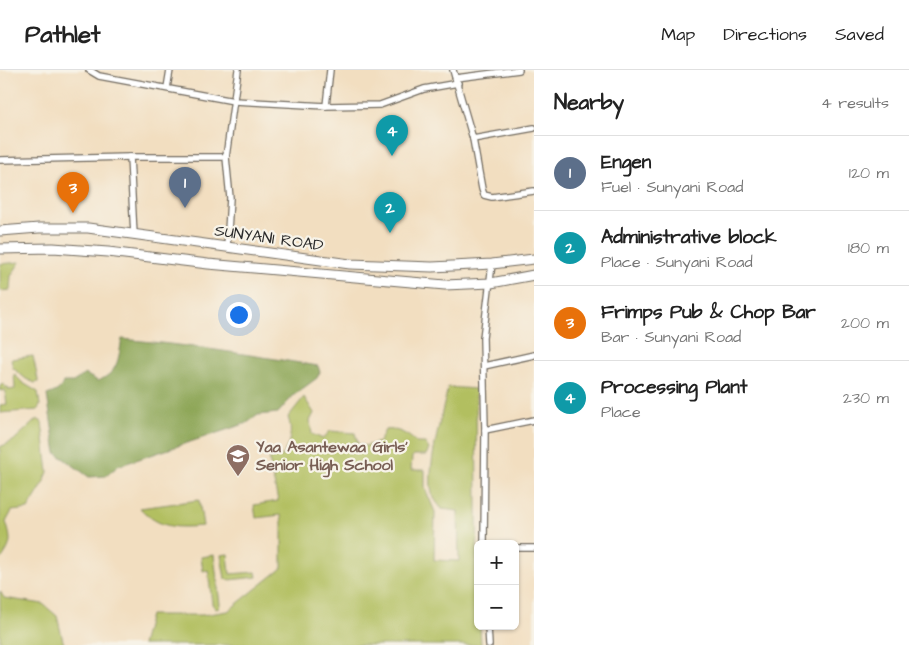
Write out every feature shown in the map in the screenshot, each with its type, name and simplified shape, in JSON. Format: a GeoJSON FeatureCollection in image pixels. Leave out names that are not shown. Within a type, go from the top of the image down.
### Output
{"type":"FeatureCollection","features":[{"type":"Feature","properties":{"kind":"main road","name":"SUNYANI ROAD"},"geometry":{"type":"LineString","coordinates":[[0,231],[88,228],[350,264],[432,267],[492,264],[534,259]]}},
{"type":"Feature","properties":{"kind":"main road","name":"SUNYANI ROAD"},"geometry":{"type":"LineString","coordinates":[[0,249],[53,248],[108,252],[226,266],[445,285],[490,282],[534,274]]}},
{"type":"Feature","properties":{"kind":"street"},"geometry":{"type":"LineString","coordinates":[[90,70],[99,76],[234,101],[326,106],[380,105],[424,89],[519,70]]}},
{"type":"Feature","properties":{"kind":"street"},"geometry":{"type":"LineString","coordinates":[[167,88],[170,70]]}},
{"type":"Feature","properties":{"kind":"street"},"geometry":{"type":"LineString","coordinates":[[227,247],[230,198],[226,157],[238,70]]}},
{"type":"Feature","properties":{"kind":"street"},"geometry":{"type":"LineString","coordinates":[[326,106],[330,70]]}},
{"type":"Feature","properties":{"kind":"street"},"geometry":{"type":"LineString","coordinates":[[453,70],[473,139],[484,195],[490,197],[534,191]]}},
{"type":"Feature","properties":{"kind":"street"},"geometry":{"type":"LineString","coordinates":[[473,139],[534,128]]}},
{"type":"Feature","properties":{"kind":"street"},"geometry":{"type":"LineString","coordinates":[[0,160],[130,156],[226,157]]}},
{"type":"Feature","properties":{"kind":"street"},"geometry":{"type":"LineString","coordinates":[[130,156],[134,235]]}},
{"type":"Feature","properties":{"kind":"street"},"geometry":{"type":"LineString","coordinates":[[484,540],[484,333],[492,264]]}},
{"type":"Feature","properties":{"kind":"street"},"geometry":{"type":"LineString","coordinates":[[484,366],[534,356]]}},
{"type":"Feature","properties":{"kind":"street"},"geometry":{"type":"LineString","coordinates":[[485,430],[534,420]]}},
{"type":"Feature","properties":{"kind":"street"},"geometry":{"type":"LineString","coordinates":[[519,548],[534,548]]}},
{"type":"Feature","properties":{"kind":"street"},"geometry":{"type":"LineString","coordinates":[[488,630],[489,645]]}},
{"type":"Feature","properties":{"kind":"green space"},"geometry":{"type":"Polygon","coordinates":[[[20,262],[11,276],[10,290],[0,291],[0,264],[20,262]]]}},
{"type":"Feature","properties":{"kind":"green space"},"geometry":{"type":"Polygon","coordinates":[[[122,339],[196,347],[318,366],[320,372],[317,378],[294,395],[278,413],[258,415],[247,423],[118,466],[106,476],[89,477],[56,453],[47,395],[59,389],[63,382],[73,382],[85,374],[98,381],[105,377],[114,369],[122,339]]]}},
{"type":"Feature","properties":{"kind":"green space"},"geometry":{"type":"Polygon","coordinates":[[[33,356],[38,380],[35,383],[26,379],[13,368],[11,359],[33,356]]]}},
{"type":"Feature","properties":{"kind":"green space"},"geometry":{"type":"Polygon","coordinates":[[[14,374],[23,383],[38,392],[40,405],[38,410],[0,413],[0,405],[7,404],[5,390],[0,391],[0,385],[4,384],[9,390],[15,389],[14,374]]]}},
{"type":"Feature","properties":{"kind":"green space"},"geometry":{"type":"Polygon","coordinates":[[[448,387],[476,389],[477,540],[474,540],[474,630],[480,630],[481,645],[142,645],[150,615],[202,615],[228,611],[282,568],[281,515],[256,518],[254,505],[278,501],[269,459],[282,456],[285,451],[290,433],[288,417],[304,397],[314,413],[310,421],[312,434],[323,439],[330,431],[355,433],[358,444],[365,446],[379,442],[385,430],[394,430],[402,432],[417,443],[425,443],[429,449],[426,455],[414,455],[412,457],[411,470],[425,470],[425,488],[435,512],[434,560],[459,561],[458,511],[442,509],[434,498],[431,487],[432,459],[448,387]]]}},
{"type":"Feature","properties":{"kind":"green space"},"geometry":{"type":"Polygon","coordinates":[[[37,419],[42,422],[48,472],[28,509],[12,511],[6,522],[10,542],[0,561],[0,447],[13,441],[37,419]]]}},
{"type":"Feature","properties":{"kind":"green space"},"geometry":{"type":"Polygon","coordinates":[[[199,500],[203,526],[169,526],[154,520],[140,508],[199,500]]]}},
{"type":"Feature","properties":{"kind":"green space"},"geometry":{"type":"Polygon","coordinates":[[[228,554],[230,574],[256,572],[257,577],[225,579],[221,555],[228,554]]]}},
{"type":"Feature","properties":{"kind":"green space"},"geometry":{"type":"Polygon","coordinates":[[[214,555],[220,604],[219,608],[216,609],[212,604],[208,570],[203,571],[201,557],[214,555]]]}},
{"type":"Feature","properties":{"kind":"green space"},"geometry":{"type":"Polygon","coordinates":[[[0,591],[4,598],[43,604],[57,616],[64,645],[0,645],[0,591]]]}},
{"type":"Feature","properties":{"kind":"place","name":"Processing Plant"},"geometry":{"type":"Point","coordinates":[392,156]}},
{"type":"Feature","properties":{"kind":"place","name":"Engen"},"geometry":{"type":"Point","coordinates":[185,208]}},
{"type":"Feature","properties":{"kind":"place","name":"Frimps Pub & Chop Bar"},"geometry":{"type":"Point","coordinates":[73,213]}},
{"type":"Feature","properties":{"kind":"place","name":"Administrative block"},"geometry":{"type":"Point","coordinates":[390,233]}},
{"type":"Feature","properties":{"kind":"place","name":"Yaa Asantewaa Girls' Senior High School"},"geometry":{"type":"Point","coordinates":[238,477]}}]}
